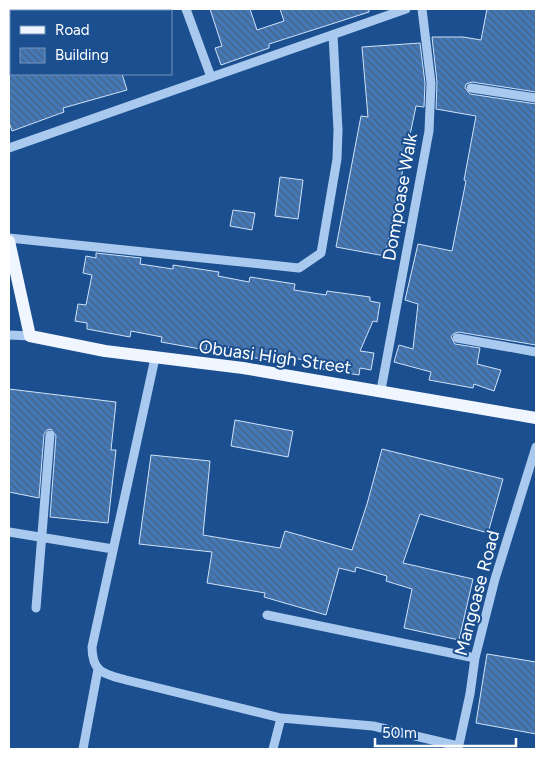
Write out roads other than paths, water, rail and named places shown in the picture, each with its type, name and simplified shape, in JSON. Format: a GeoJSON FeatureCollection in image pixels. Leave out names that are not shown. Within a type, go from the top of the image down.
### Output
{"type":"FeatureCollection","features":[{"type":"Feature","properties":{"kind":"main road"},"geometry":{"type":"LineString","coordinates":[[9,239],[13,276],[30,336]]}},
{"type":"Feature","properties":{"kind":"main road","name":"Obuasi High Street"},"geometry":{"type":"LineString","coordinates":[[30,336],[66,344],[155,358],[243,368],[536,414]]}},
{"type":"Feature","properties":{"kind":"street"},"geometry":{"type":"LineString","coordinates":[[186,9],[211,77]]}},
{"type":"Feature","properties":{"kind":"street"},"geometry":{"type":"LineString","coordinates":[[9,148],[406,9]]}},
{"type":"Feature","properties":{"kind":"street","name":"Dompoase Walk"},"geometry":{"type":"LineString","coordinates":[[381,390],[429,131],[431,83],[422,9]]}},
{"type":"Feature","properties":{"kind":"street"},"geometry":{"type":"LineString","coordinates":[[9,239],[299,268],[312,261],[321,253],[337,159],[338,130],[333,34]]}},
{"type":"Feature","properties":{"kind":"street"},"geometry":{"type":"LineString","coordinates":[[471,88],[536,98]]}},
{"type":"Feature","properties":{"kind":"street","name":"Obuasi High Street"},"geometry":{"type":"LineString","coordinates":[[9,335],[30,336]]}},
{"type":"Feature","properties":{"kind":"street"},"geometry":{"type":"LineString","coordinates":[[457,338],[536,352]]}},
{"type":"Feature","properties":{"kind":"street"},"geometry":{"type":"LineString","coordinates":[[155,358],[92,647],[94,664],[98,670],[126,680],[281,718],[372,726],[458,748]]}},
{"type":"Feature","properties":{"kind":"street"},"geometry":{"type":"LineString","coordinates":[[36,608],[50,435]]}},
{"type":"Feature","properties":{"kind":"street","name":"Mangoase Road"},"geometry":{"type":"LineString","coordinates":[[458,748],[470,694],[475,658],[495,579],[536,446]]}},
{"type":"Feature","properties":{"kind":"street"},"geometry":{"type":"LineString","coordinates":[[9,532],[113,549]]}},
{"type":"Feature","properties":{"kind":"street"},"geometry":{"type":"LineString","coordinates":[[267,615],[475,658]]}},
{"type":"Feature","properties":{"kind":"street"},"geometry":{"type":"LineString","coordinates":[[83,749],[98,670]]}},
{"type":"Feature","properties":{"kind":"street"},"geometry":{"type":"LineString","coordinates":[[273,749],[281,718]]}}]}
